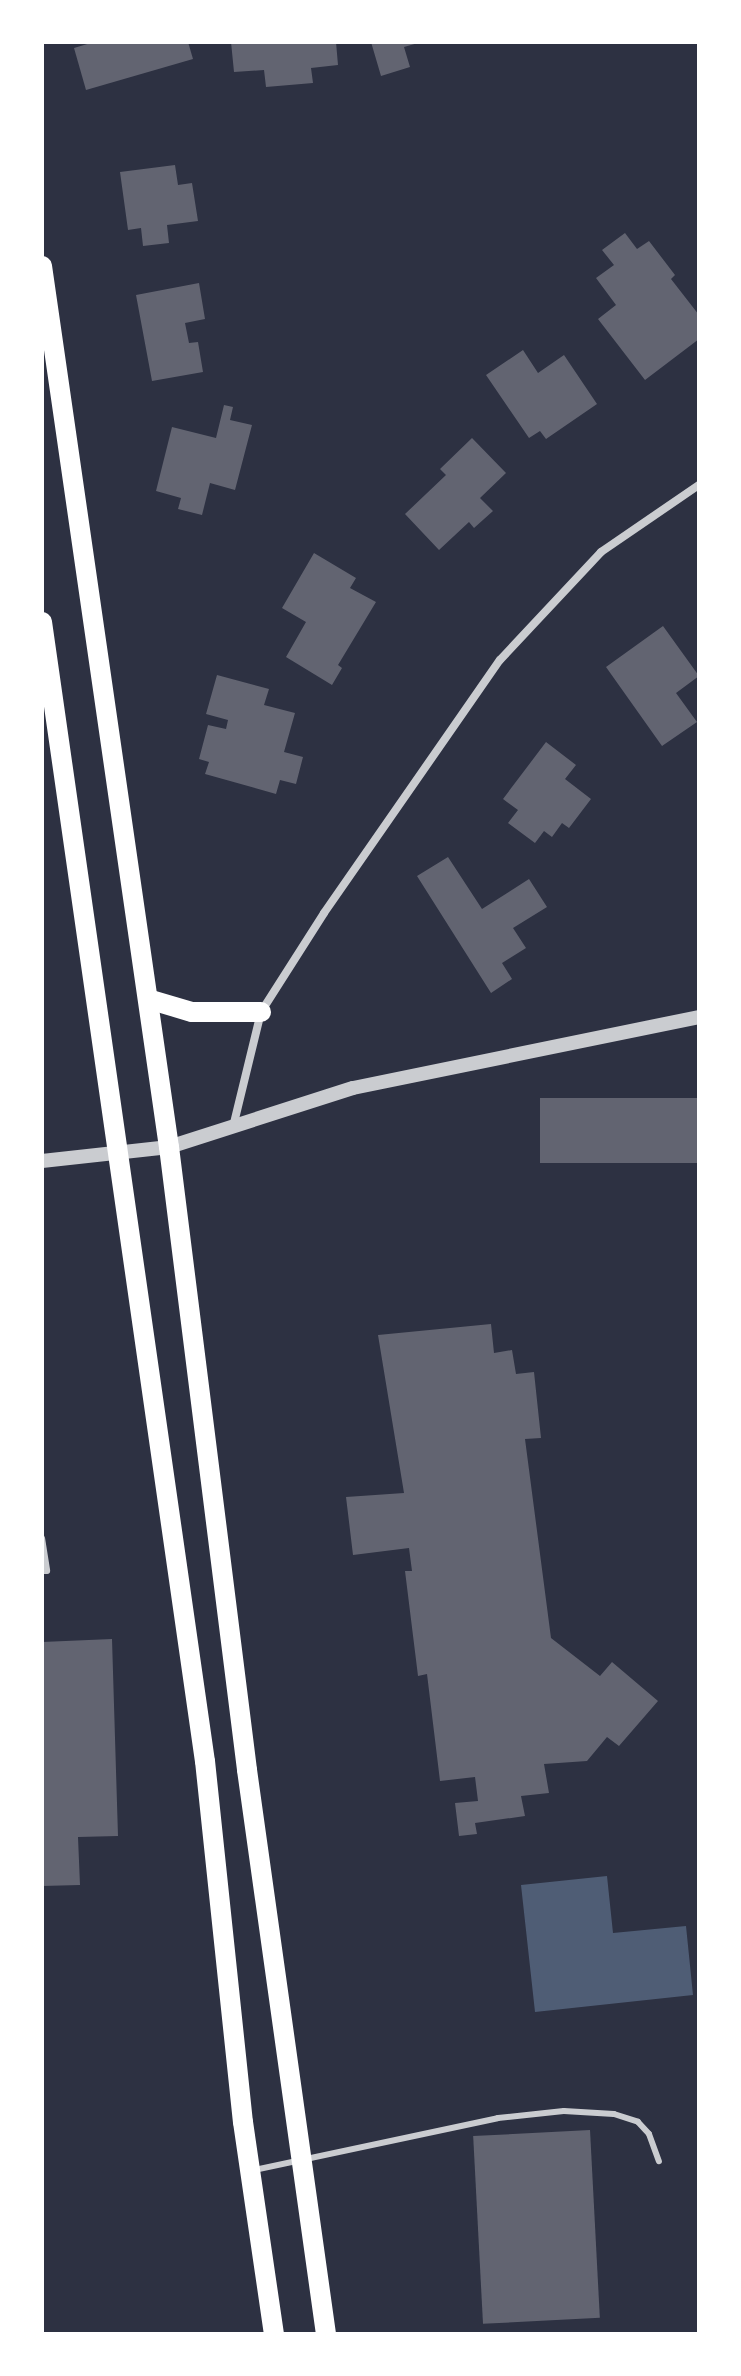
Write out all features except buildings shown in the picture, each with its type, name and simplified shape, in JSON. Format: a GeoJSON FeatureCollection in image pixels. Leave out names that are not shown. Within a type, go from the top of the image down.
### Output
{"type":"FeatureCollection","features":[{"type":"Feature","properties":{"kind":"main road"},"geometry":{"type":"LineString","coordinates":[[42,266],[169,1147],[247,1770],[326,2334]]}},
{"type":"Feature","properties":{"kind":"main road"},"geometry":{"type":"LineString","coordinates":[[42,622],[205,1761],[250,2170],[274,2334]]}},
{"type":"Feature","properties":{"kind":"main road"},"geometry":{"type":"LineString","coordinates":[[148,999],[192,1012],[261,1012]]}},
{"type":"Feature","properties":{"kind":"street"},"geometry":{"type":"LineString","coordinates":[[233,1127],[261,1012],[324,913],[500,660],[601,552],[699,485]]}},
{"type":"Feature","properties":{"kind":"street"},"geometry":{"type":"LineString","coordinates":[[42,1161],[169,1147],[353,1088],[699,1017]]}},
{"type":"Feature","properties":{"kind":"lane"},"geometry":{"type":"LineString","coordinates":[[42,1538],[47,1571],[42,1571]]}},
{"type":"Feature","properties":{"kind":"lane"},"geometry":{"type":"LineString","coordinates":[[250,2170],[301,2162],[498,2118],[564,2111],[614,2114],[638,2122],[649,2134],[659,2161]]}},
{"type":"Feature","properties":{"kind":"water"},"geometry":{"type":"Polygon","coordinates":[[[607,1876],[613,1933],[686,1926],[693,1995],[535,2012],[521,1885],[607,1876]]]}}]}
